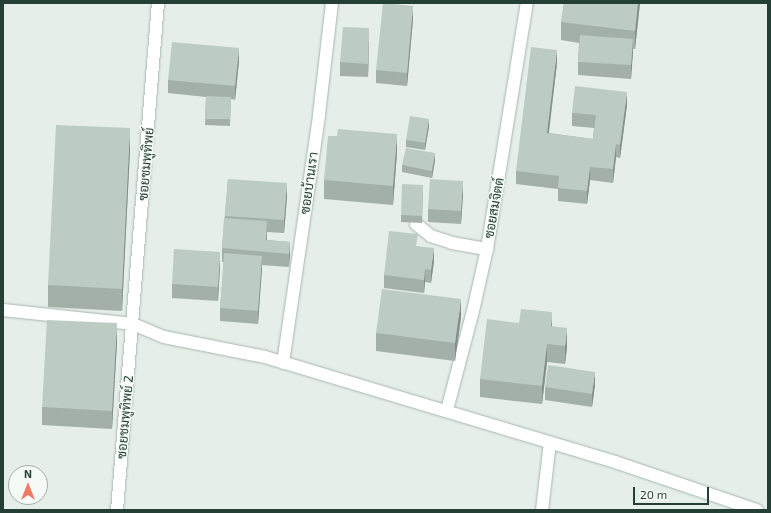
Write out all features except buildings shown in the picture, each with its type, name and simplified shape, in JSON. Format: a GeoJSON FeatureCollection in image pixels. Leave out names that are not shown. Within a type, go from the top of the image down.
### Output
{"type":"FeatureCollection","features":[{"type":"Feature","properties":{"kind":"street","name":"ซอยชมพูทิพย์"},"geometry":{"type":"LineString","coordinates":[[133,324],[158,3]]}},
{"type":"Feature","properties":{"kind":"street","name":"ซอยบ้านเรา"},"geometry":{"type":"LineString","coordinates":[[284,363],[319,115],[332,3]]}},
{"type":"Feature","properties":{"kind":"street","name":"ซอยสมจิตต์"},"geometry":{"type":"LineString","coordinates":[[447,410],[473,311],[487,249],[527,3]]}},
{"type":"Feature","properties":{"kind":"street"},"geometry":{"type":"LineString","coordinates":[[416,224],[431,236],[452,243],[487,249]]}},
{"type":"Feature","properties":{"kind":"street"},"geometry":{"type":"LineString","coordinates":[[3,310],[133,324],[164,336],[258,355],[447,410],[757,510]]}},
{"type":"Feature","properties":{"kind":"street","name":"ซอยชมพูทิพย์ 2"},"geometry":{"type":"LineString","coordinates":[[117,510],[133,324]]}},
{"type":"Feature","properties":{"kind":"street"},"geometry":{"type":"LineString","coordinates":[[542,510],[550,442]]}}]}
